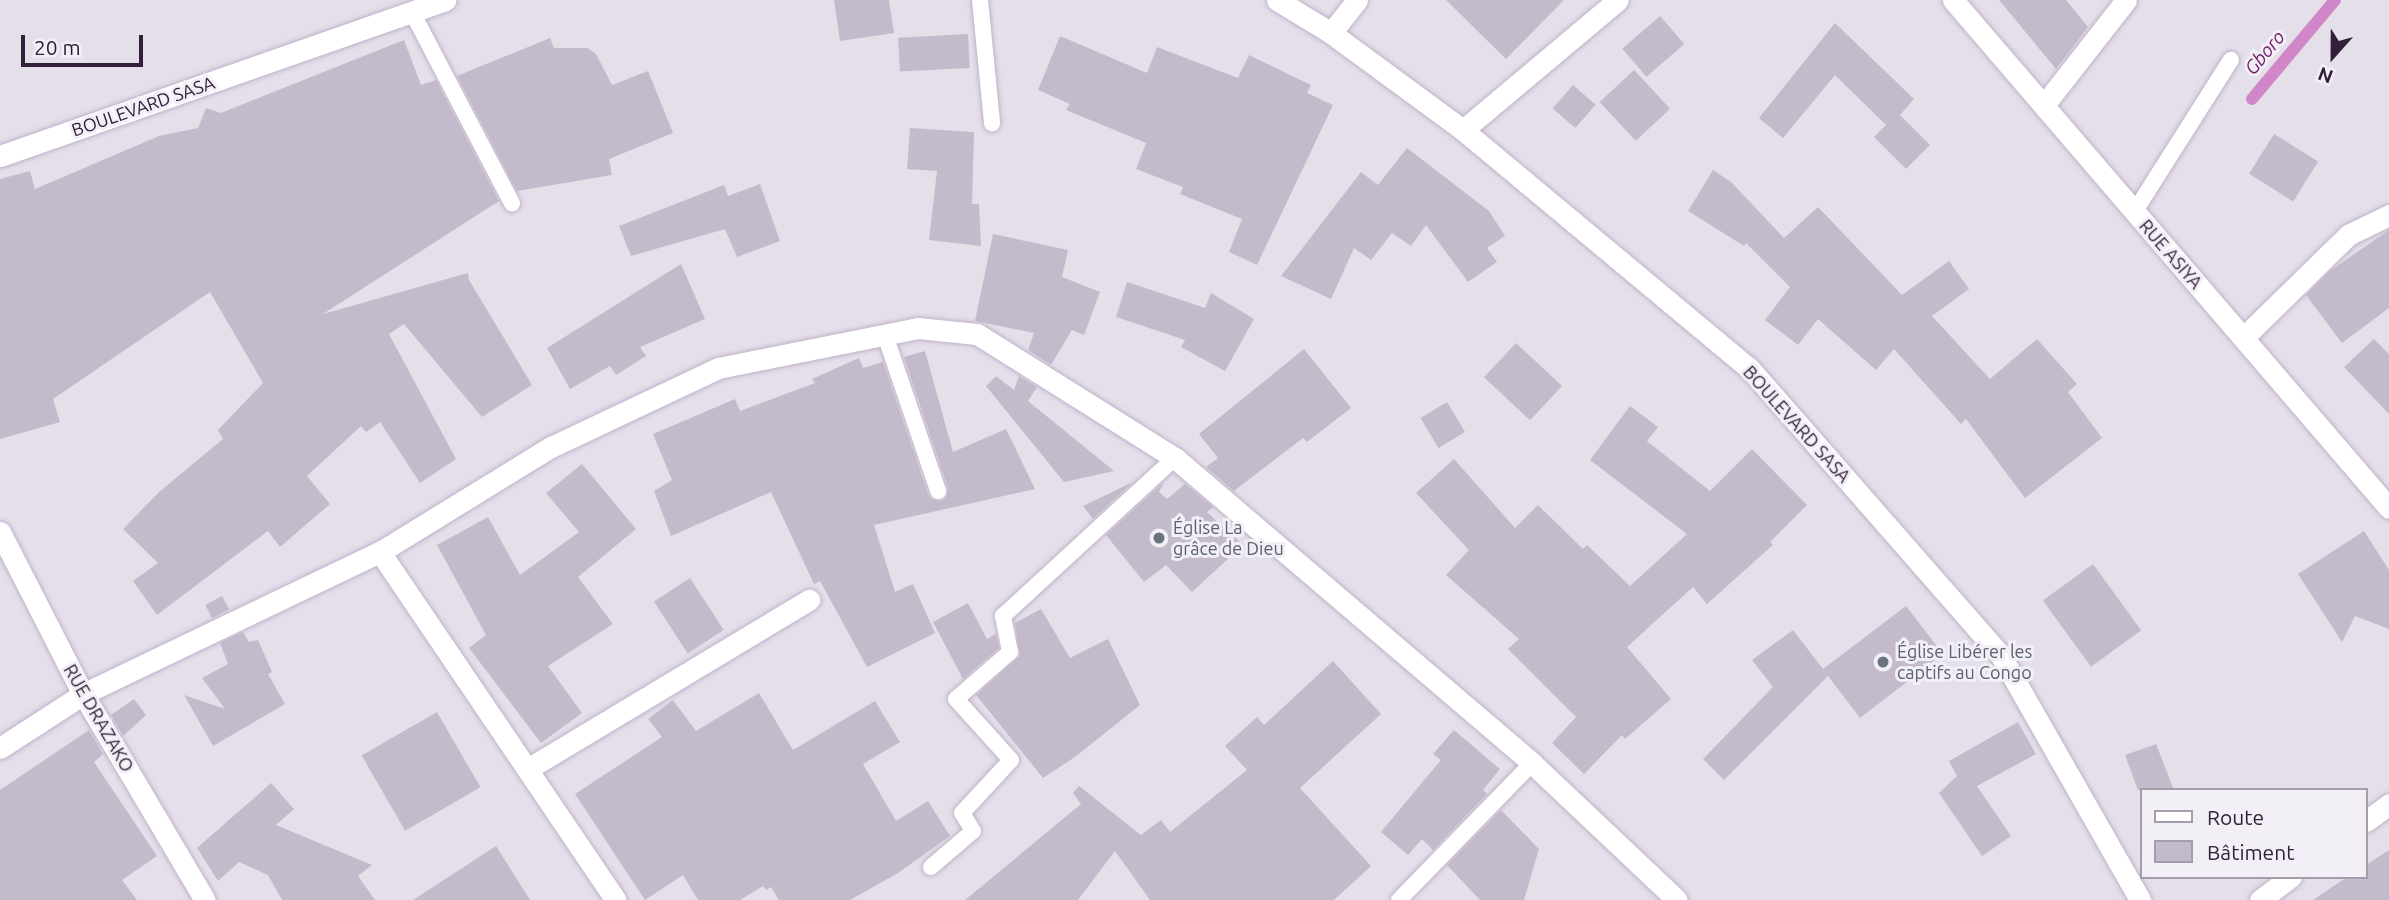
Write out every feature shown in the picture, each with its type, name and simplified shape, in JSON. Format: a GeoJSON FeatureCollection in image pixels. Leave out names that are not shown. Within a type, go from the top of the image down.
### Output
{"type":"FeatureCollection","features":[{"type":"Feature","properties":{"kind":"street","name":"BOULEVARD SASA"},"geometry":{"type":"LineString","coordinates":[[0,156],[445,0]]}},
{"type":"Feature","properties":{"kind":"street","name":"BOULEVARD SASA"},"geometry":{"type":"LineString","coordinates":[[1277,0],[1331,33],[1463,131],[1750,369],[2001,656],[2140,900]]}},
{"type":"Feature","properties":{"kind":"street"},"geometry":{"type":"LineString","coordinates":[[1331,33],[1357,0]]}},
{"type":"Feature","properties":{"kind":"street"},"geometry":{"type":"LineString","coordinates":[[1463,131],[1618,0]]}},
{"type":"Feature","properties":{"kind":"street","name":"RUE ASIYA"},"geometry":{"type":"LineString","coordinates":[[1953,0],[2389,508]]}},
{"type":"Feature","properties":{"kind":"street"},"geometry":{"type":"LineString","coordinates":[[2044,105],[2126,0]]}},
{"type":"Feature","properties":{"kind":"street"},"geometry":{"type":"LineString","coordinates":[[2243,338],[2348,235],[2389,215]]}},
{"type":"Feature","properties":{"kind":"street"},"geometry":{"type":"LineString","coordinates":[[0,748],[83,694],[380,552],[551,447],[718,368],[918,328],[978,334],[1175,458],[1532,763],[1672,894]]}},
{"type":"Feature","properties":{"kind":"street","name":"RUE DRAZAKO"},"geometry":{"type":"LineString","coordinates":[[0,532],[83,694],[205,900]]}},
{"type":"Feature","properties":{"kind":"street"},"geometry":{"type":"LineString","coordinates":[[380,552],[616,900]]}},
{"type":"Feature","properties":{"kind":"street"},"geometry":{"type":"LineString","coordinates":[[529,768],[809,600]]}},
{"type":"Feature","properties":{"kind":"street"},"geometry":{"type":"LineString","coordinates":[[2368,820],[2389,804]]}},
{"type":"Feature","properties":{"kind":"street"},"geometry":{"type":"LineString","coordinates":[[2260,900],[2288,879]]}},
{"type":"Feature","properties":{"kind":"lane"},"geometry":{"type":"LineString","coordinates":[[980,0],[992,123]]}},
{"type":"Feature","properties":{"kind":"lane"},"geometry":{"type":"LineString","coordinates":[[412,12],[512,202]]}},
{"type":"Feature","properties":{"kind":"lane"},"geometry":{"type":"LineString","coordinates":[[2135,211],[2231,60]]}},
{"type":"Feature","properties":{"kind":"lane"},"geometry":{"type":"LineString","coordinates":[[885,335],[938,491]]}},
{"type":"Feature","properties":{"kind":"lane"},"geometry":{"type":"LineString","coordinates":[[931,867],[973,831],[962,813],[1011,760],[957,699],[1010,652],[1003,616],[1175,458]]}},
{"type":"Feature","properties":{"kind":"lane"},"geometry":{"type":"LineString","coordinates":[[1399,900],[1532,763]]}},
{"type":"Feature","properties":{"kind":"building"},"geometry":{"type":"Polygon","coordinates":[[[834,0],[889,0],[894,33],[840,41],[834,0]]]}},
{"type":"Feature","properties":{"kind":"building"},"geometry":{"type":"Polygon","coordinates":[[[1446,0],[1564,0],[1506,59],[1446,0]]]}},
{"type":"Feature","properties":{"kind":"building"},"geometry":{"type":"Polygon","coordinates":[[[1999,0],[2066,0],[2088,27],[2056,69],[1999,0]]]}},
{"type":"Feature","properties":{"kind":"building"},"geometry":{"type":"Polygon","coordinates":[[[1660,16],[1684,44],[1647,77],[1622,49],[1660,16]]]}},
{"type":"Feature","properties":{"kind":"building"},"geometry":{"type":"Polygon","coordinates":[[[1835,23],[1914,99],[1900,115],[1930,145],[1906,169],[1874,137],[1886,125],[1835,75],[1783,138],[1759,118],[1835,23]]]}},
{"type":"Feature","properties":{"kind":"building"},"geometry":{"type":"Polygon","coordinates":[[[968,34],[970,68],[900,72],[898,38],[968,34]]]}},
{"type":"Feature","properties":{"kind":"building"},"geometry":{"type":"Polygon","coordinates":[[[1060,36],[1147,73],[1157,47],[1238,78],[1249,55],[1311,85],[1307,93],[1333,105],[1257,265],[1229,252],[1242,219],[1180,194],[1183,187],[1136,169],[1146,143],[1066,110],[1070,104],[1038,90],[1060,36]]]}},
{"type":"Feature","properties":{"kind":"building"},"geometry":{"type":"Polygon","coordinates":[[[550,38],[554,48],[588,48],[596,54],[612,85],[648,71],[673,133],[609,159],[612,175],[517,191],[457,76],[550,38]]]}},
{"type":"Feature","properties":{"kind":"building"},"geometry":{"type":"Polygon","coordinates":[[[404,40],[421,85],[436,80],[499,201],[323,314],[468,273],[469,280],[532,385],[482,417],[404,324],[389,334],[456,459],[420,483],[380,422],[366,432],[361,426],[307,476],[330,504],[280,547],[268,531],[157,615],[133,581],[158,563],[123,529],[159,492],[223,439],[218,430],[263,383],[210,292],[53,399],[60,422],[0,439],[0,179],[30,171],[35,189],[159,136],[198,128],[206,108],[221,113],[404,40]]]}},
{"type":"Feature","properties":{"kind":"building"},"geometry":{"type":"Polygon","coordinates":[[[1634,70],[1670,109],[1636,141],[1600,102],[1634,70]]]}},
{"type":"Feature","properties":{"kind":"building"},"geometry":{"type":"Polygon","coordinates":[[[1573,85],[1596,105],[1575,128],[1553,108],[1573,85]]]}},
{"type":"Feature","properties":{"kind":"building"},"geometry":{"type":"Polygon","coordinates":[[[910,128],[974,132],[972,204],[979,204],[981,246],[929,240],[937,171],[907,169],[910,128]]]}},
{"type":"Feature","properties":{"kind":"building"},"geometry":{"type":"Polygon","coordinates":[[[2274,134],[2318,162],[2293,201],[2249,174],[2274,134]]]}},
{"type":"Feature","properties":{"kind":"building"},"geometry":{"type":"Polygon","coordinates":[[[1407,148],[1489,211],[1505,236],[1487,248],[1497,262],[1468,282],[1426,225],[1411,246],[1392,233],[1371,260],[1354,248],[1331,299],[1281,276],[1361,172],[1378,185],[1407,148]]]}},
{"type":"Feature","properties":{"kind":"building"},"geometry":{"type":"Polygon","coordinates":[[[1713,170],[1731,182],[1784,238],[1818,207],[1902,295],[1949,261],[1969,289],[1932,316],[1990,379],[2037,339],[2077,384],[2068,392],[2102,438],[2025,498],[1966,419],[1961,424],[1894,349],[1876,370],[1818,319],[1798,345],[1765,320],[1790,287],[1746,243],[1744,246],[1688,211],[1713,170]]]}},
{"type":"Feature","properties":{"kind":"building"},"geometry":{"type":"Polygon","coordinates":[[[760,184],[780,241],[737,257],[725,229],[631,256],[619,226],[724,185],[728,196],[760,184]]]}},
{"type":"Feature","properties":{"kind":"building"},"geometry":{"type":"Polygon","coordinates":[[[2389,230],[2389,308],[2342,343],[2306,295],[2330,271],[2389,230]]]}},
{"type":"Feature","properties":{"kind":"building"},"geometry":{"type":"Polygon","coordinates":[[[993,234],[1068,250],[1062,277],[1100,292],[1084,335],[1072,330],[1051,365],[1028,350],[1034,333],[975,321],[993,234]]]}},
{"type":"Feature","properties":{"kind":"building"},"geometry":{"type":"Polygon","coordinates":[[[681,264],[705,319],[640,347],[646,356],[616,375],[610,366],[570,389],[547,348],[681,264]]]}},
{"type":"Feature","properties":{"kind":"building"},"geometry":{"type":"Polygon","coordinates":[[[1127,282],[1205,308],[1211,293],[1254,319],[1225,371],[1181,347],[1185,340],[1116,317],[1127,282]]]}},
{"type":"Feature","properties":{"kind":"building"},"geometry":{"type":"Polygon","coordinates":[[[2374,339],[2389,354],[2389,414],[2344,367],[2374,339]]]}},
{"type":"Feature","properties":{"kind":"building"},"geometry":{"type":"Polygon","coordinates":[[[1516,343],[1562,386],[1530,420],[1484,377],[1516,343]]]}},
{"type":"Feature","properties":{"kind":"building"},"geometry":{"type":"Polygon","coordinates":[[[1304,349],[1351,408],[1307,442],[1303,438],[1234,491],[1206,467],[1218,458],[1199,434],[1304,349]]]}},
{"type":"Feature","properties":{"kind":"building"},"geometry":{"type":"Polygon","coordinates":[[[925,351],[953,452],[1006,429],[1035,489],[874,525],[895,592],[913,584],[935,633],[867,667],[820,581],[814,584],[771,492],[671,536],[654,491],[672,480],[653,434],[735,399],[740,411],[815,383],[812,379],[859,358],[863,368],[883,362],[928,494],[932,499],[941,501],[946,497],[948,488],[904,357],[925,351]]]}},
{"type":"Feature","properties":{"kind":"building"},"geometry":{"type":"Polygon","coordinates":[[[996,376],[1014,390],[1019,376],[1037,387],[1028,401],[1114,471],[1064,482],[986,386],[996,376]]]}},
{"type":"Feature","properties":{"kind":"building"},"geometry":{"type":"Polygon","coordinates":[[[1447,402],[1465,432],[1438,448],[1420,418],[1447,402]]]}},
{"type":"Feature","properties":{"kind":"building"},"geometry":{"type":"Polygon","coordinates":[[[1630,406],[1658,427],[1647,441],[1710,491],[1752,449],[1807,505],[1770,542],[1773,545],[1707,604],[1693,587],[1627,647],[1671,699],[1625,739],[1622,735],[1584,774],[1552,743],[1576,717],[1508,649],[1519,639],[1446,575],[1469,550],[1416,493],[1454,459],[1515,528],[1538,505],[1583,549],[1587,545],[1630,586],[1687,534],[1590,460],[1630,406]]]}},
{"type":"Feature","properties":{"kind":"building"},"geometry":{"type":"Polygon","coordinates":[[[582,464],[636,529],[578,577],[613,624],[548,666],[582,713],[541,743],[469,648],[486,635],[437,545],[488,517],[520,575],[579,532],[546,493],[582,464]]]}},
{"type":"Feature","properties":{"kind":"building"},"geometry":{"type":"Polygon","coordinates":[[[1133,482],[1093,519],[1083,506],[1133,482]]]}},
{"type":"Feature","properties":{"kind":"building"},"geometry":{"type":"Polygon","coordinates":[[[1164,482],[1159,492],[1167,499],[1185,484],[1213,507],[1207,512],[1243,545],[1192,592],[1166,565],[1144,582],[1106,535],[1164,482]]]}},
{"type":"Feature","properties":{"kind":"building"},"geometry":{"type":"Polygon","coordinates":[[[2364,531],[2389,570],[2389,629],[2355,616],[2342,642],[2298,574],[2364,531]]]}},
{"type":"Feature","properties":{"kind":"building"},"geometry":{"type":"Polygon","coordinates":[[[2093,564],[2141,630],[2091,667],[2043,600],[2093,564]]]}},
{"type":"Feature","properties":{"kind":"building"},"geometry":{"type":"Polygon","coordinates":[[[690,578],[724,630],[688,653],[654,601],[690,578]]]}},
{"type":"Feature","properties":{"kind":"building"},"geometry":{"type":"Polygon","coordinates":[[[222,596],[229,609],[212,618],[205,605],[222,596]]]}},
{"type":"Feature","properties":{"kind":"building"},"geometry":{"type":"Polygon","coordinates":[[[968,603],[987,639],[996,634],[999,648],[963,679],[933,622],[968,603]]]}},
{"type":"Feature","properties":{"kind":"building"},"geometry":{"type":"Polygon","coordinates":[[[1906,606],[1943,654],[1860,718],[1828,676],[1724,780],[1703,759],[1773,687],[1752,660],[1793,630],[1823,669],[1906,606]]]}},
{"type":"Feature","properties":{"kind":"building"},"geometry":{"type":"Polygon","coordinates":[[[1041,609],[1070,658],[1108,639],[1140,705],[1075,757],[1043,778],[976,695],[1020,656],[1015,623],[1041,609]]]}},
{"type":"Feature","properties":{"kind":"building"},"geometry":{"type":"Polygon","coordinates":[[[243,632],[249,642],[258,640],[272,672],[268,674],[285,704],[213,746],[184,695],[225,709],[202,678],[228,664],[220,643],[243,632]]]}},
{"type":"Feature","properties":{"kind":"building"},"geometry":{"type":"Polygon","coordinates":[[[1333,661],[1381,714],[1300,788],[1371,866],[1334,900],[1150,900],[1115,851],[1078,900],[965,900],[1081,804],[1073,793],[1079,786],[1141,835],[1161,820],[1170,832],[1247,770],[1225,746],[1257,717],[1264,725],[1333,661]]]}},
{"type":"Feature","properties":{"kind":"building"},"geometry":{"type":"Polygon","coordinates":[[[759,693],[793,750],[875,701],[900,742],[863,764],[896,821],[928,801],[950,836],[898,873],[850,900],[779,900],[771,887],[766,890],[763,886],[740,900],[698,900],[683,875],[645,900],[575,794],[662,737],[648,719],[673,700],[696,731],[759,693]]]}},
{"type":"Feature","properties":{"kind":"building"},"geometry":{"type":"Polygon","coordinates":[[[134,699],[146,715],[123,736],[111,715],[134,699]]]}},
{"type":"Feature","properties":{"kind":"building"},"geometry":{"type":"Polygon","coordinates":[[[437,712],[481,787],[405,831],[362,756],[437,712]]]}},
{"type":"Feature","properties":{"kind":"building"},"geometry":{"type":"Polygon","coordinates":[[[2018,722],[2036,754],[1977,786],[2011,836],[1982,856],[1939,793],[1957,776],[1949,761],[2018,722]]]}},
{"type":"Feature","properties":{"kind":"building"},"geometry":{"type":"Polygon","coordinates":[[[89,730],[103,754],[94,762],[157,856],[122,880],[137,900],[0,900],[0,790],[89,730]]]}},
{"type":"Feature","properties":{"kind":"building"},"geometry":{"type":"Polygon","coordinates":[[[1454,730],[1500,769],[1483,790],[1487,794],[1433,850],[1422,839],[1408,855],[1381,832],[1441,760],[1433,754],[1454,730]]]}},
{"type":"Feature","properties":{"kind":"building"},"geometry":{"type":"Polygon","coordinates":[[[2156,744],[2173,788],[2138,790],[2125,755],[2156,744]]]}},
{"type":"Feature","properties":{"kind":"building"},"geometry":{"type":"Polygon","coordinates":[[[271,783],[294,809],[276,825],[372,865],[358,876],[375,900],[282,900],[268,875],[239,862],[218,881],[197,848],[271,783]]]}},
{"type":"Feature","properties":{"kind":"building"},"geometry":{"type":"Polygon","coordinates":[[[1501,810],[1539,849],[1524,900],[1480,900],[1447,865],[1501,810]]]}},
{"type":"Feature","properties":{"kind":"building"},"geometry":{"type":"Polygon","coordinates":[[[496,846],[530,900],[413,900],[496,846]]]}},
{"type":"Feature","properties":{"kind":"building"},"geometry":{"type":"Polygon","coordinates":[[[2389,850],[2389,900],[2313,900],[2344,879],[2368,879],[2368,864],[2389,850]]]}},
{"type":"Feature","properties":{"kind":"waterway","name":"Gboro"},"geometry":{"type":"LineString","coordinates":[[2252,99],[2335,0]]}},
{"type":"Feature","properties":{"kind":"place","name":"Église La grâce de Dieu"},"geometry":{"type":"Point","coordinates":[1159,538]}},
{"type":"Feature","properties":{"kind":"place","name":"Église Libérer les captifs au Congo"},"geometry":{"type":"Point","coordinates":[1883,662]}}]}
